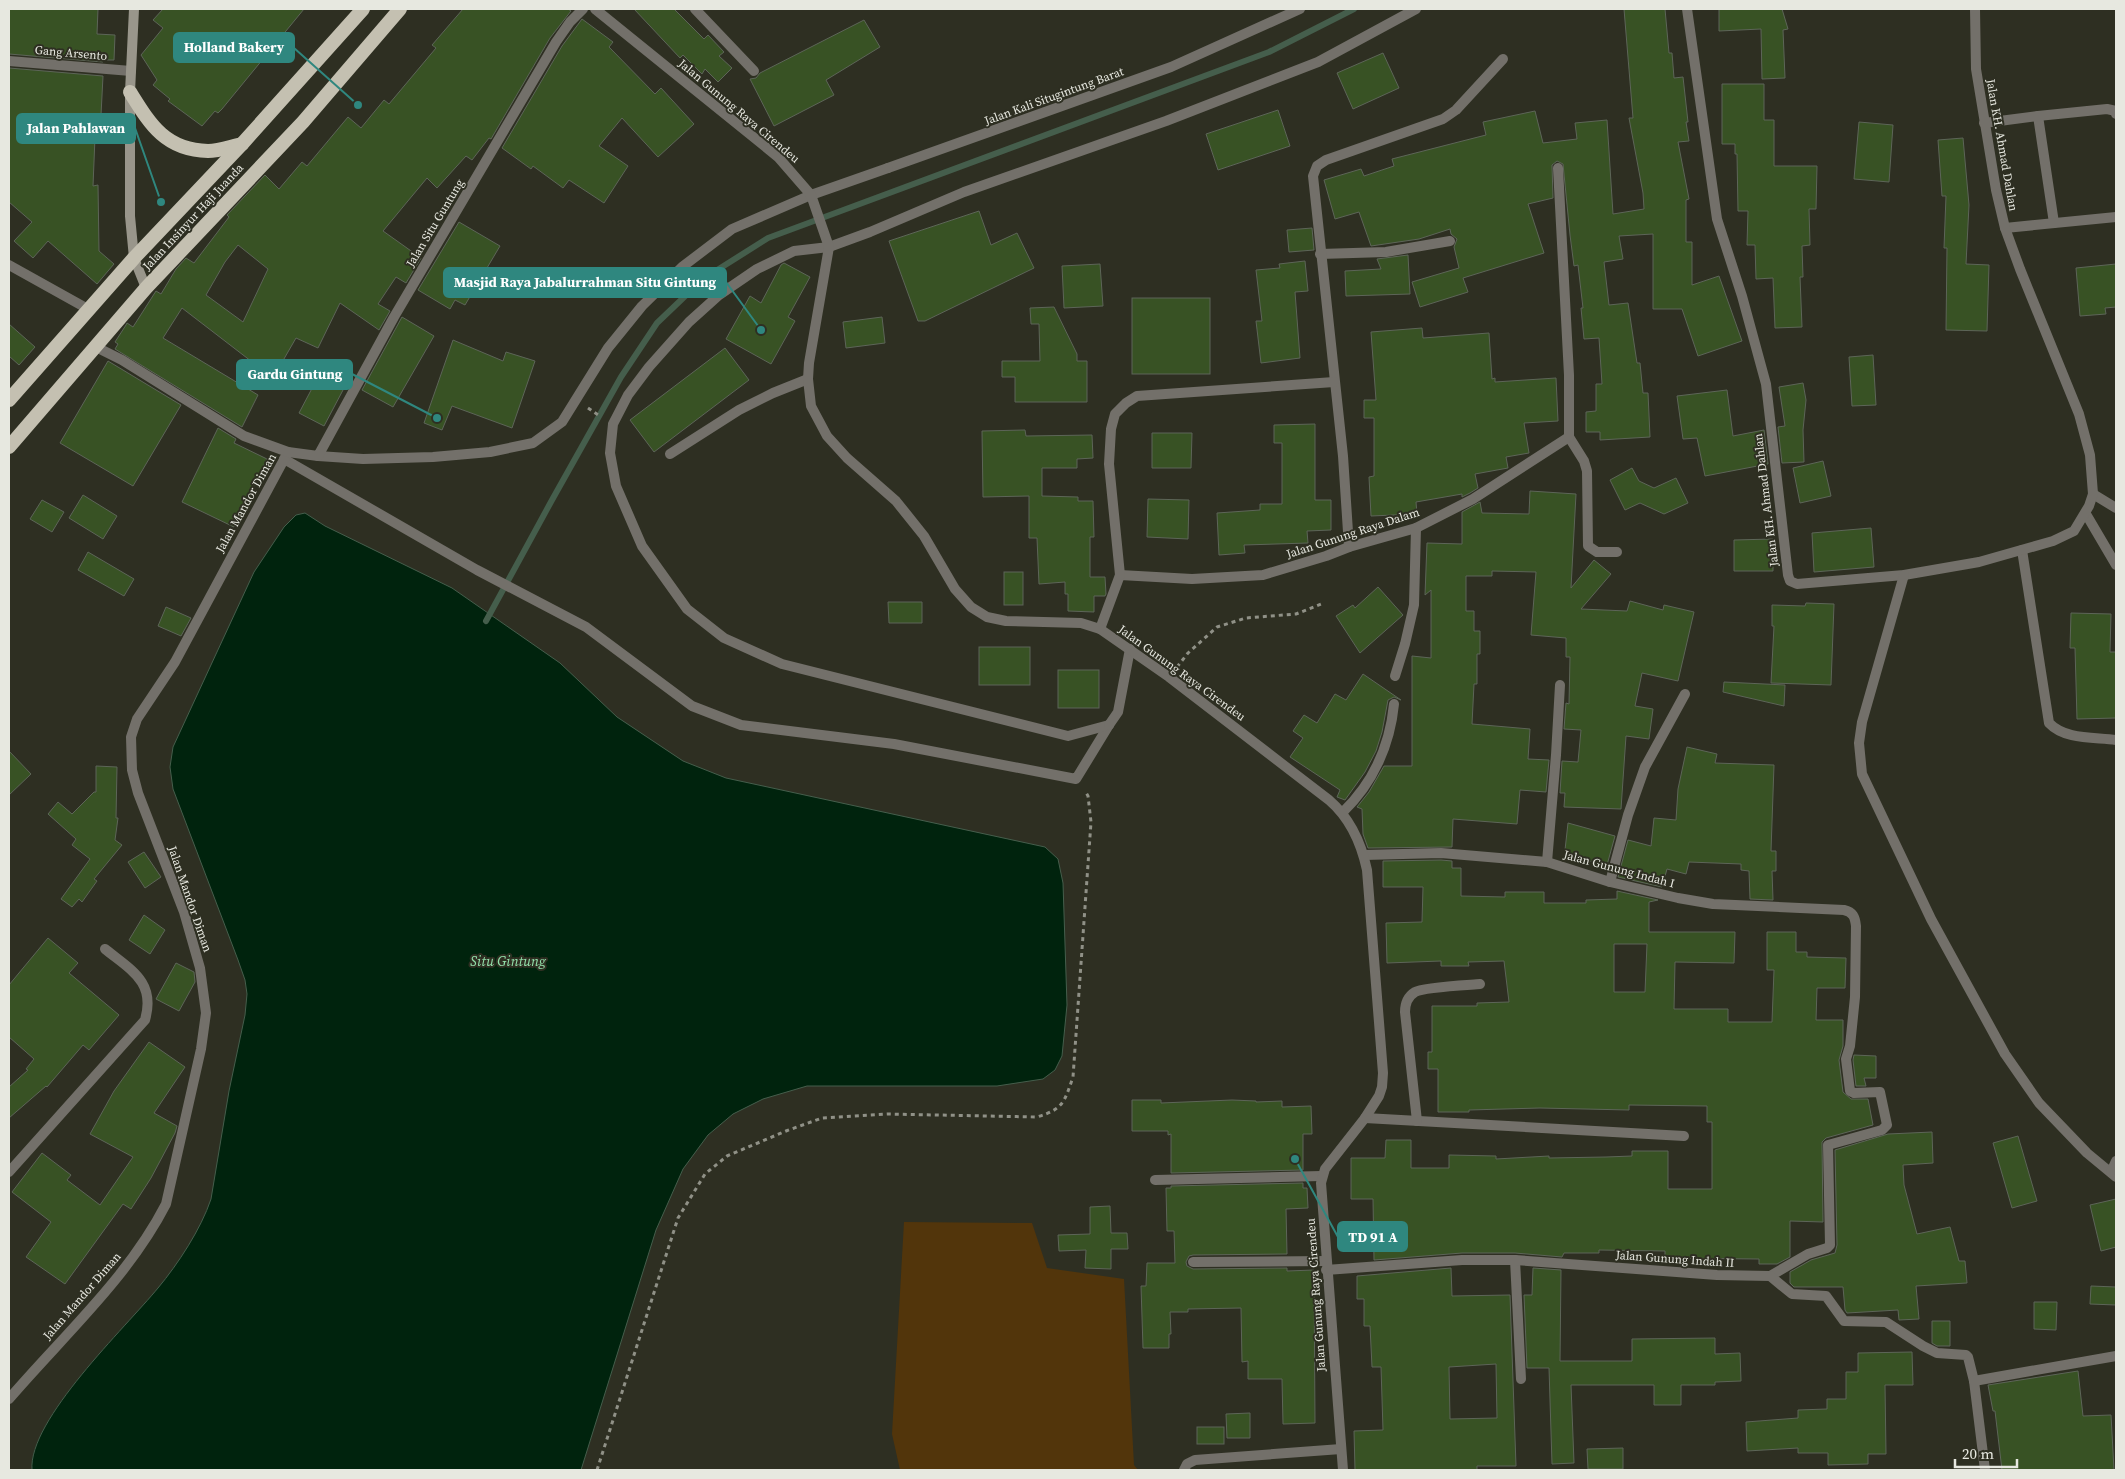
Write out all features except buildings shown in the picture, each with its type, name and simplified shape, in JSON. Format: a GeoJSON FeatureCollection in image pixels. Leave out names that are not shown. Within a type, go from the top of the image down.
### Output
{"type":"FeatureCollection","features":[{"type":"Feature","properties":{"kind":"highway","name":"Jalan Insinyur Haji Juanda"},"geometry":{"type":"LineString","coordinates":[[10,397],[134,258],[242,144],[363,9]]}},
{"type":"Feature","properties":{"kind":"highway","name":"Jalan Insinyur Haji Juanda"},"geometry":{"type":"LineString","coordinates":[[9,447],[146,288],[303,122],[400,9]]}},
{"type":"Feature","properties":{"kind":"highway"},"geometry":{"type":"LineString","coordinates":[[130,92],[152,126],[174,143],[191,149],[210,151],[242,144]]}},
{"type":"Feature","properties":{"kind":"main road"},"geometry":{"type":"LineString","coordinates":[[134,9],[130,92],[130,216],[134,258],[146,288]]}},
{"type":"Feature","properties":{"kind":"street","name":"Jalan Situ Guntung"},"geometry":{"type":"LineString","coordinates":[[318,456],[394,317],[556,42],[570,22],[583,9]]}},
{"type":"Feature","properties":{"kind":"street","name":"Jalan Gunung Raya Cirendeu"},"geometry":{"type":"LineString","coordinates":[[595,9],[778,157],[813,199],[829,247],[810,356],[808,379],[812,406],[827,436],[847,458],[896,501],[924,536],[955,589],[971,607],[987,617],[1006,621],[1081,623],[1100,629],[1169,677],[1343,812],[1354,832],[1364,855],[1367,870],[1384,1074],[1379,1096],[1365,1118],[1338,1150],[1321,1176],[1326,1266],[1343,1470]]}},
{"type":"Feature","properties":{"kind":"street"},"geometry":{"type":"LineString","coordinates":[[695,9],[754,72]]}},
{"type":"Feature","properties":{"kind":"street","name":"Jalan Kali Situgintung Barat"},"geometry":{"type":"LineString","coordinates":[[286,456],[363,459],[432,457],[490,452],[533,443],[562,422],[608,348],[642,306],[682,268],[732,230],[888,168],[1171,67],[1300,9]]}},
{"type":"Feature","properties":{"kind":"street"},"geometry":{"type":"LineString","coordinates":[[1109,725],[1068,736],[782,664],[724,638],[687,608],[642,546],[616,486],[610,453],[613,424],[628,395],[648,367],[689,322],[719,295],[757,269],[794,251],[829,247],[870,232],[964,192],[1166,121],[1318,62],[1416,9]]}},
{"type":"Feature","properties":{"kind":"street","name":"Jalan KH. Ahmad Dahlan"},"geometry":{"type":"LineString","coordinates":[[1688,9],[1717,219],[1742,296],[1766,384],[1788,575],[1790,581],[1797,584],[1899,576],[1979,562],[2053,541],[2074,531],[2086,514],[2093,494],[2090,455],[2079,414],[2005,228],[1996,190],[1976,69],[1975,9]]}},
{"type":"Feature","properties":{"kind":"street"},"geometry":{"type":"LineString","coordinates":[[1349,547],[1343,456],[1313,176],[1317,166],[1326,160],[1443,119],[1456,110],[1503,59]]}},
{"type":"Feature","properties":{"kind":"street","name":"Gang Arsento"},"geometry":{"type":"LineString","coordinates":[[9,61],[131,71]]}},
{"type":"Feature","properties":{"kind":"street"},"geometry":{"type":"LineString","coordinates":[[1984,123],[2111,109],[2116,110],[2116,114]]}},
{"type":"Feature","properties":{"kind":"street"},"geometry":{"type":"LineString","coordinates":[[2038,116],[2054,223]]}},
{"type":"Feature","properties":{"kind":"street"},"geometry":{"type":"LineString","coordinates":[[1558,168],[1570,375],[1570,437],[1584,461],[1587,471],[1588,546],[1597,552],[1617,552]]}},
{"type":"Feature","properties":{"kind":"street"},"geometry":{"type":"LineString","coordinates":[[2005,228],[2116,217]]}},
{"type":"Feature","properties":{"kind":"street"},"geometry":{"type":"LineString","coordinates":[[1320,254],[1386,252],[1450,241]]}},
{"type":"Feature","properties":{"kind":"street"},"geometry":{"type":"LineString","coordinates":[[9,265],[88,309]]}},
{"type":"Feature","properties":{"kind":"street"},"geometry":{"type":"LineString","coordinates":[[96,347],[122,360],[244,436],[286,456],[477,570],[586,627],[692,706],[741,725],[894,744],[1076,779],[1118,712],[1130,649]]}},
{"type":"Feature","properties":{"kind":"street"},"geometry":{"type":"LineString","coordinates":[[670,454],[738,410],[808,379]]}},
{"type":"Feature","properties":{"kind":"street"},"geometry":{"type":"LineString","coordinates":[[1100,629],[1120,575],[1109,464],[1111,429],[1115,414],[1126,403],[1137,396],[1334,382]]}},
{"type":"Feature","properties":{"kind":"street","name":"Jalan Gunung Raya Dalam"},"geometry":{"type":"LineString","coordinates":[[1120,575],[1192,579],[1263,575],[1326,556],[1349,547],[1416,528],[1473,499],[1570,437]]}},
{"type":"Feature","properties":{"kind":"street","name":"Jalan Mandor Diman"},"geometry":{"type":"LineString","coordinates":[[9,1399],[118,1275],[154,1226],[166,1204],[201,1049],[206,1014],[200,968],[184,912],[138,793],[132,770],[131,737],[137,719],[175,662],[286,456]]}},
{"type":"Feature","properties":{"kind":"street"},"geometry":{"type":"LineString","coordinates":[[2093,494],[2116,508]]}},
{"type":"Feature","properties":{"kind":"street"},"geometry":{"type":"LineString","coordinates":[[2086,514],[2116,566]]}},
{"type":"Feature","properties":{"kind":"street"},"geometry":{"type":"LineString","coordinates":[[1395,676],[1414,605],[1416,528]]}},
{"type":"Feature","properties":{"kind":"street"},"geometry":{"type":"LineString","coordinates":[[2022,550],[2049,723],[2056,731],[2065,734],[2116,740]]}},
{"type":"Feature","properties":{"kind":"street"},"geometry":{"type":"LineString","coordinates":[[1899,576],[1862,722],[1859,743],[1862,774],[1931,919],[2005,1054],[2039,1103],[2087,1153],[2114,1175]]}},
{"type":"Feature","properties":{"kind":"street"},"geometry":{"type":"LineString","coordinates":[[1547,862],[1560,685]]}},
{"type":"Feature","properties":{"kind":"street"},"geometry":{"type":"LineString","coordinates":[[1610,882],[1644,766],[1685,694]]}},
{"type":"Feature","properties":{"kind":"street"},"geometry":{"type":"LineString","coordinates":[[1343,812],[1357,799],[1373,775],[1387,740],[1392,723],[1394,704]]}},
{"type":"Feature","properties":{"kind":"street","name":"Jalan Gunung Indah I"},"geometry":{"type":"LineString","coordinates":[[1364,855],[1441,853],[1547,862],[1610,882],[1713,904],[1844,910],[1849,911],[1855,917],[1855,997],[1850,1046],[1846,1059],[1848,1078],[1852,1093],[1880,1092],[1887,1125],[1882,1130],[1828,1145],[1830,1245],[1827,1248],[1796,1260],[1770,1276]]}},
{"type":"Feature","properties":{"kind":"street"},"geometry":{"type":"LineString","coordinates":[[9,1172],[145,1020],[148,1008],[147,992],[139,976],[105,949]]}},
{"type":"Feature","properties":{"kind":"street"},"geometry":{"type":"LineString","coordinates":[[1417,1121],[1405,1012],[1406,1004],[1409,998],[1418,990],[1480,984]]}},
{"type":"Feature","properties":{"kind":"street"},"geometry":{"type":"LineString","coordinates":[[1365,1118],[1684,1136]]}},
{"type":"Feature","properties":{"kind":"street"},"geometry":{"type":"LineString","coordinates":[[2114,1175],[2116,1161]]}},
{"type":"Feature","properties":{"kind":"street"},"geometry":{"type":"LineString","coordinates":[[1154,1180],[1321,1176]]}},
{"type":"Feature","properties":{"kind":"street","name":"Jalan Gunung Indah II"},"geometry":{"type":"LineString","coordinates":[[1193,1262],[1326,1266],[1462,1260],[1515,1260],[1717,1275],[1770,1276]]}},
{"type":"Feature","properties":{"kind":"street"},"geometry":{"type":"LineString","coordinates":[[1515,1260],[1521,1379]]}},
{"type":"Feature","properties":{"kind":"street"},"geometry":{"type":"LineString","coordinates":[[1770,1276],[1792,1294],[1826,1296],[1846,1322],[1886,1322],[1923,1346],[1937,1352],[1966,1355],[1974,1382],[1985,1470]]}},
{"type":"Feature","properties":{"kind":"street"},"geometry":{"type":"LineString","coordinates":[[1974,1382],[2116,1356]]}},
{"type":"Feature","properties":{"kind":"street"},"geometry":{"type":"LineString","coordinates":[[1184,1470],[1187,1464],[1195,1460],[1340,1449]]}},
{"type":"Feature","properties":{"kind":"path"},"geometry":{"type":"LineString","coordinates":[[575,400],[613,424]]}},
{"type":"Feature","properties":{"kind":"path"},"geometry":{"type":"LineString","coordinates":[[1169,677],[1188,653],[1217,627],[1246,618],[1296,614],[1324,603]]}},
{"type":"Feature","properties":{"kind":"path"},"geometry":{"type":"LineString","coordinates":[[597,1470],[678,1218],[705,1174],[727,1156],[822,1118],[886,1114],[1037,1117],[1053,1112],[1063,1104],[1073,1077],[1091,822],[1088,796],[1076,779]]}},
{"type":"Feature","properties":{"kind":"shaded area"},"geometry":{"type":"Polygon","coordinates":[[[904,1222],[1032,1223],[1047,1268],[1124,1279],[1134,1465],[1138,1470],[900,1470],[892,1434],[904,1222]]]}},
{"type":"Feature","properties":{"kind":"water","name":"Situ Gintung"},"geometry":{"type":"Polygon","coordinates":[[[305,513],[325,526],[452,588],[560,663],[617,717],[683,761],[726,778],[1045,847],[1058,859],[1063,883],[1067,1005],[1062,1056],[1055,1070],[1043,1079],[997,1086],[807,1086],[763,1099],[733,1114],[708,1135],[683,1169],[656,1230],[581,1470],[32,1470],[35,1449],[46,1426],[62,1401],[81,1375],[158,1288],[173,1268],[195,1234],[211,1199],[229,1091],[245,1015],[247,994],[245,980],[238,960],[173,789],[170,767],[173,747],[254,572],[284,527],[296,515],[305,513]]]}},
{"type":"Feature","properties":{"kind":"waterway"},"geometry":{"type":"LineString","coordinates":[[486,621],[621,377],[657,323],[703,279],[768,238],[1269,52],[1354,9]]}},
{"type":"Feature","properties":{"kind":"place","name":"Holland Bakery"},"geometry":{"type":"Point","coordinates":[358,105]}},
{"type":"Feature","properties":{"kind":"place","name":"Jalan Pahlawan"},"geometry":{"type":"Point","coordinates":[161,202]}},
{"type":"Feature","properties":{"kind":"place","name":"Masjid Raya Jabalurrahman Situ Gintung"},"geometry":{"type":"Point","coordinates":[761,330]}},
{"type":"Feature","properties":{"kind":"place","name":"Gardu Gintung"},"geometry":{"type":"Point","coordinates":[437,418]}},
{"type":"Feature","properties":{"kind":"place","name":"TD 91 A"},"geometry":{"type":"Point","coordinates":[1295,1159]}}]}
